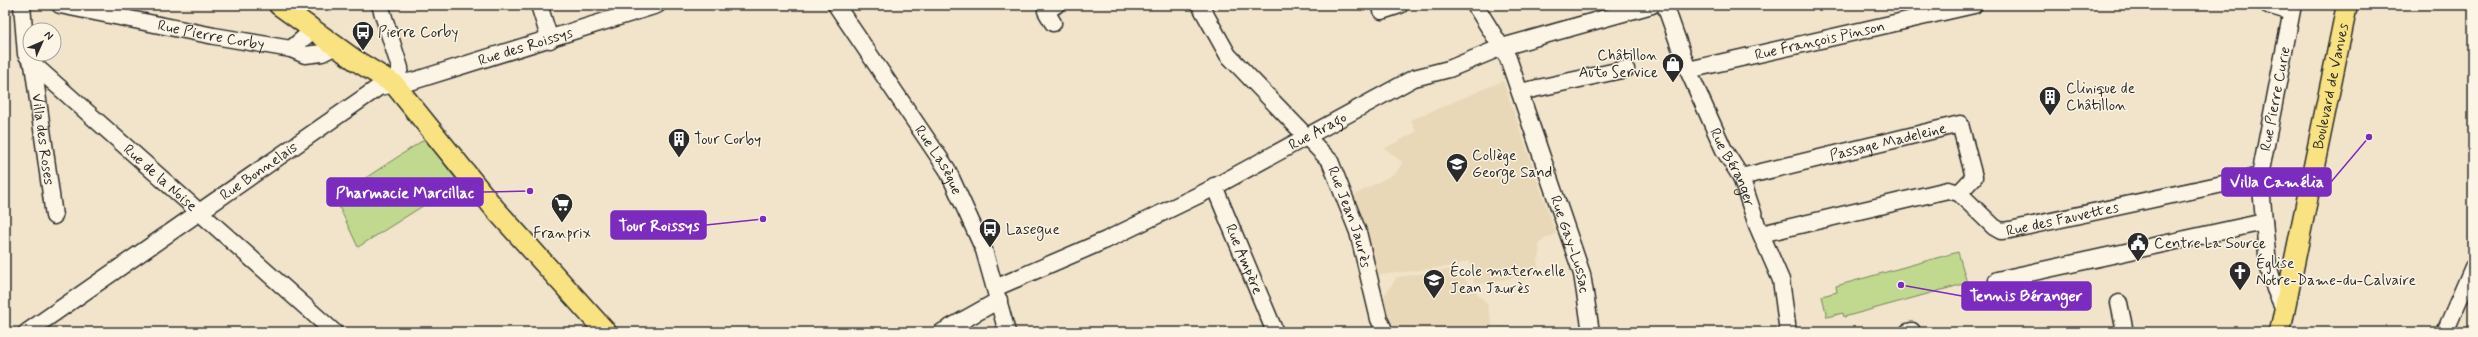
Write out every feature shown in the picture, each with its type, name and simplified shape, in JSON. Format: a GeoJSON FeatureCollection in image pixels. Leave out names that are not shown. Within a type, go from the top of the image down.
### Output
{"type":"FeatureCollection","features":[{"type":"Feature","properties":{"kind":"main road"},"geometry":{"type":"LineString","coordinates":[[279,5],[336,46],[394,84],[495,209],[606,332]]}},
{"type":"Feature","properties":{"kind":"main road","name":"Boulevard de Vanves"},"geometry":{"type":"LineString","coordinates":[[2280,332],[2347,5]]}},
{"type":"Feature","properties":{"kind":"street","name":"Rue de la Noise"},"geometry":{"type":"LineString","coordinates":[[22,5],[26,54],[33,64],[334,332]]}},
{"type":"Feature","properties":{"kind":"street","name":"Rue Pierre Corby"},"geometry":{"type":"LineString","coordinates":[[60,5],[116,10],[291,49],[305,55],[322,53],[336,46]]}},
{"type":"Feature","properties":{"kind":"street"},"geometry":{"type":"LineString","coordinates":[[380,5],[400,68],[394,84]]}},
{"type":"Feature","properties":{"kind":"street"},"geometry":{"type":"LineString","coordinates":[[539,5],[550,40]]}},
{"type":"Feature","properties":{"kind":"street","name":"Rue des Roissys"},"geometry":{"type":"LineString","coordinates":[[394,84],[414,82],[657,5]]}},
{"type":"Feature","properties":{"kind":"street","name":"Rue Lasègue"},"geometry":{"type":"LineString","coordinates":[[836,5],[947,168],[984,250],[1007,332]]}},
{"type":"Feature","properties":{"kind":"street"},"geometry":{"type":"LineString","coordinates":[[1053,23],[1046,11],[1056,5]]}},
{"type":"Feature","properties":{"kind":"street","name":"Rue Jean Jaurès"},"geometry":{"type":"LineString","coordinates":[[1200,5],[1228,55],[1331,165],[1358,232],[1379,319],[1385,332]]}},
{"type":"Feature","properties":{"kind":"street"},"geometry":{"type":"LineString","coordinates":[[1382,11],[1400,5]]}},
{"type":"Feature","properties":{"kind":"street","name":"Rue Gay-Lussac"},"geometry":{"type":"LineString","coordinates":[[1475,5],[1508,58],[1582,274],[1591,332]]}},
{"type":"Feature","properties":{"kind":"street","name":"Rue Arago"},"geometry":{"type":"LineString","coordinates":[[942,332],[997,294],[1214,186],[1414,78],[1449,69],[1502,47],[1652,5]]}},
{"type":"Feature","properties":{"kind":"street","name":"Rue Béranger"},"geometry":{"type":"LineString","coordinates":[[1664,5],[1688,70],[1724,150],[1741,177],[1761,234],[1781,280],[1788,332]]}},
{"type":"Feature","properties":{"kind":"street","name":"Rue François Pinson"},"geometry":{"type":"LineString","coordinates":[[1688,70],[1974,5]]}},
{"type":"Feature","properties":{"kind":"street"},"geometry":{"type":"LineString","coordinates":[[2268,5],[2292,9]]}},
{"type":"Feature","properties":{"kind":"street","name":"Rue Pierre Curie"},"geometry":{"type":"LineString","coordinates":[[2284,309],[2275,289],[2268,265],[2260,176],[2292,9]]}},
{"type":"Feature","properties":{"kind":"street"},"geometry":{"type":"LineString","coordinates":[[291,49],[313,30]]}},
{"type":"Feature","properties":{"kind":"street","name":"Villa des Roses"},"geometry":{"type":"LineString","coordinates":[[33,64],[54,216]]}},
{"type":"Feature","properties":{"kind":"street"},"geometry":{"type":"LineString","coordinates":[[1520,92],[1626,69]]}},
{"type":"Feature","properties":{"kind":"street","name":"Rue Bonnelais"},"geometry":{"type":"LineString","coordinates":[[27,332],[379,87],[394,84]]}},
{"type":"Feature","properties":{"kind":"street","name":"Passage Madeleine"},"geometry":{"type":"LineString","coordinates":[[1741,177],[1960,124],[1974,177],[1959,193]]}},
{"type":"Feature","properties":{"kind":"street","name":"Rue des Fauvettes"},"geometry":{"type":"LineString","coordinates":[[1959,193],[1994,227],[2001,231],[2260,176]]}},
{"type":"Feature","properties":{"kind":"street","name":"Rue Ampère"},"geometry":{"type":"LineString","coordinates":[[1214,186],[1275,332]]}},
{"type":"Feature","properties":{"kind":"street"},"geometry":{"type":"LineString","coordinates":[[1761,234],[1948,190],[1959,193]]}},
{"type":"Feature","properties":{"kind":"street"},"geometry":{"type":"LineString","coordinates":[[1997,280],[2264,222]]}},
{"type":"Feature","properties":{"kind":"street"},"geometry":{"type":"LineString","coordinates":[[2445,332],[2473,267]]}},
{"type":"Feature","properties":{"kind":"street"},"geometry":{"type":"LineString","coordinates":[[2119,303],[2125,332]]}},
{"type":"Feature","properties":{"kind":"shaded area","name":"Collège George Sand"},"geometry":{"type":"Polygon","coordinates":[[[1503,81],[1556,234],[1543,239],[1539,244],[1540,258],[1537,260],[1540,274],[1518,280],[1517,277],[1478,284],[1474,283],[1469,261],[1453,266],[1379,275],[1353,196],[1397,172],[1402,162],[1385,148],[1416,132],[1411,120],[1503,81]]]}},
{"type":"Feature","properties":{"kind":"shaded area","name":"École maternelle Jean Jaurès"},"geometry":{"type":"Polygon","coordinates":[[[1453,269],[1463,272],[1466,281],[1487,304],[1494,332],[1390,332],[1386,323],[1389,319],[1383,297],[1397,277],[1453,269]]]}},
{"type":"Feature","properties":{"kind":"green space"},"geometry":{"type":"Polygon","coordinates":[[[425,139],[459,183],[358,247],[335,198],[425,139]]]}},
{"type":"Feature","properties":{"kind":"green space"},"geometry":{"type":"Polygon","coordinates":[[[1958,252],[1967,283],[1844,317],[1843,313],[1827,317],[1822,296],[1837,292],[1836,286],[1958,252]]]}},
{"type":"Feature","properties":{"kind":"place","name":"Pierre Corby"},"geometry":{"type":"Point","coordinates":[363,52]}},
{"type":"Feature","properties":{"kind":"place","name":"Châtillon Auto Service"},"geometry":{"type":"Point","coordinates":[1673,84]}},
{"type":"Feature","properties":{"kind":"place","name":"Clinique de Châtillon"},"geometry":{"type":"Point","coordinates":[2050,116]}},
{"type":"Feature","properties":{"kind":"place","name":"Villa Camélia"},"geometry":{"type":"Point","coordinates":[2369,137]}},
{"type":"Feature","properties":{"kind":"place","name":"Tour Corby"},"geometry":{"type":"Point","coordinates":[679,158]}},
{"type":"Feature","properties":{"kind":"place","name":"Collège George Sand"},"geometry":{"type":"Point","coordinates":[1457,184]}},
{"type":"Feature","properties":{"kind":"place","name":"Pharmacie Marcillac"},"geometry":{"type":"Point","coordinates":[530,191]}},
{"type":"Feature","properties":{"kind":"place","name":"Tour Roissys"},"geometry":{"type":"Point","coordinates":[763,219]}},
{"type":"Feature","properties":{"kind":"place","name":"Franprix"},"geometry":{"type":"Point","coordinates":[562,224]}},
{"type":"Feature","properties":{"kind":"place","name":"Lasegue"},"geometry":{"type":"Point","coordinates":[990,248]}},
{"type":"Feature","properties":{"kind":"place","name":"Centre La Source"},"geometry":{"type":"Point","coordinates":[2138,262]}},
{"type":"Feature","properties":{"kind":"place","name":"Tennis Béranger"},"geometry":{"type":"Point","coordinates":[1901,285]}},
{"type":"Feature","properties":{"kind":"place","name":"Église Notre-Dame-du-Calvaire"},"geometry":{"type":"Point","coordinates":[2240,292]}},
{"type":"Feature","properties":{"kind":"place","name":"École maternelle Jean Jaurès"},"geometry":{"type":"Point","coordinates":[1434,300]}}]}
